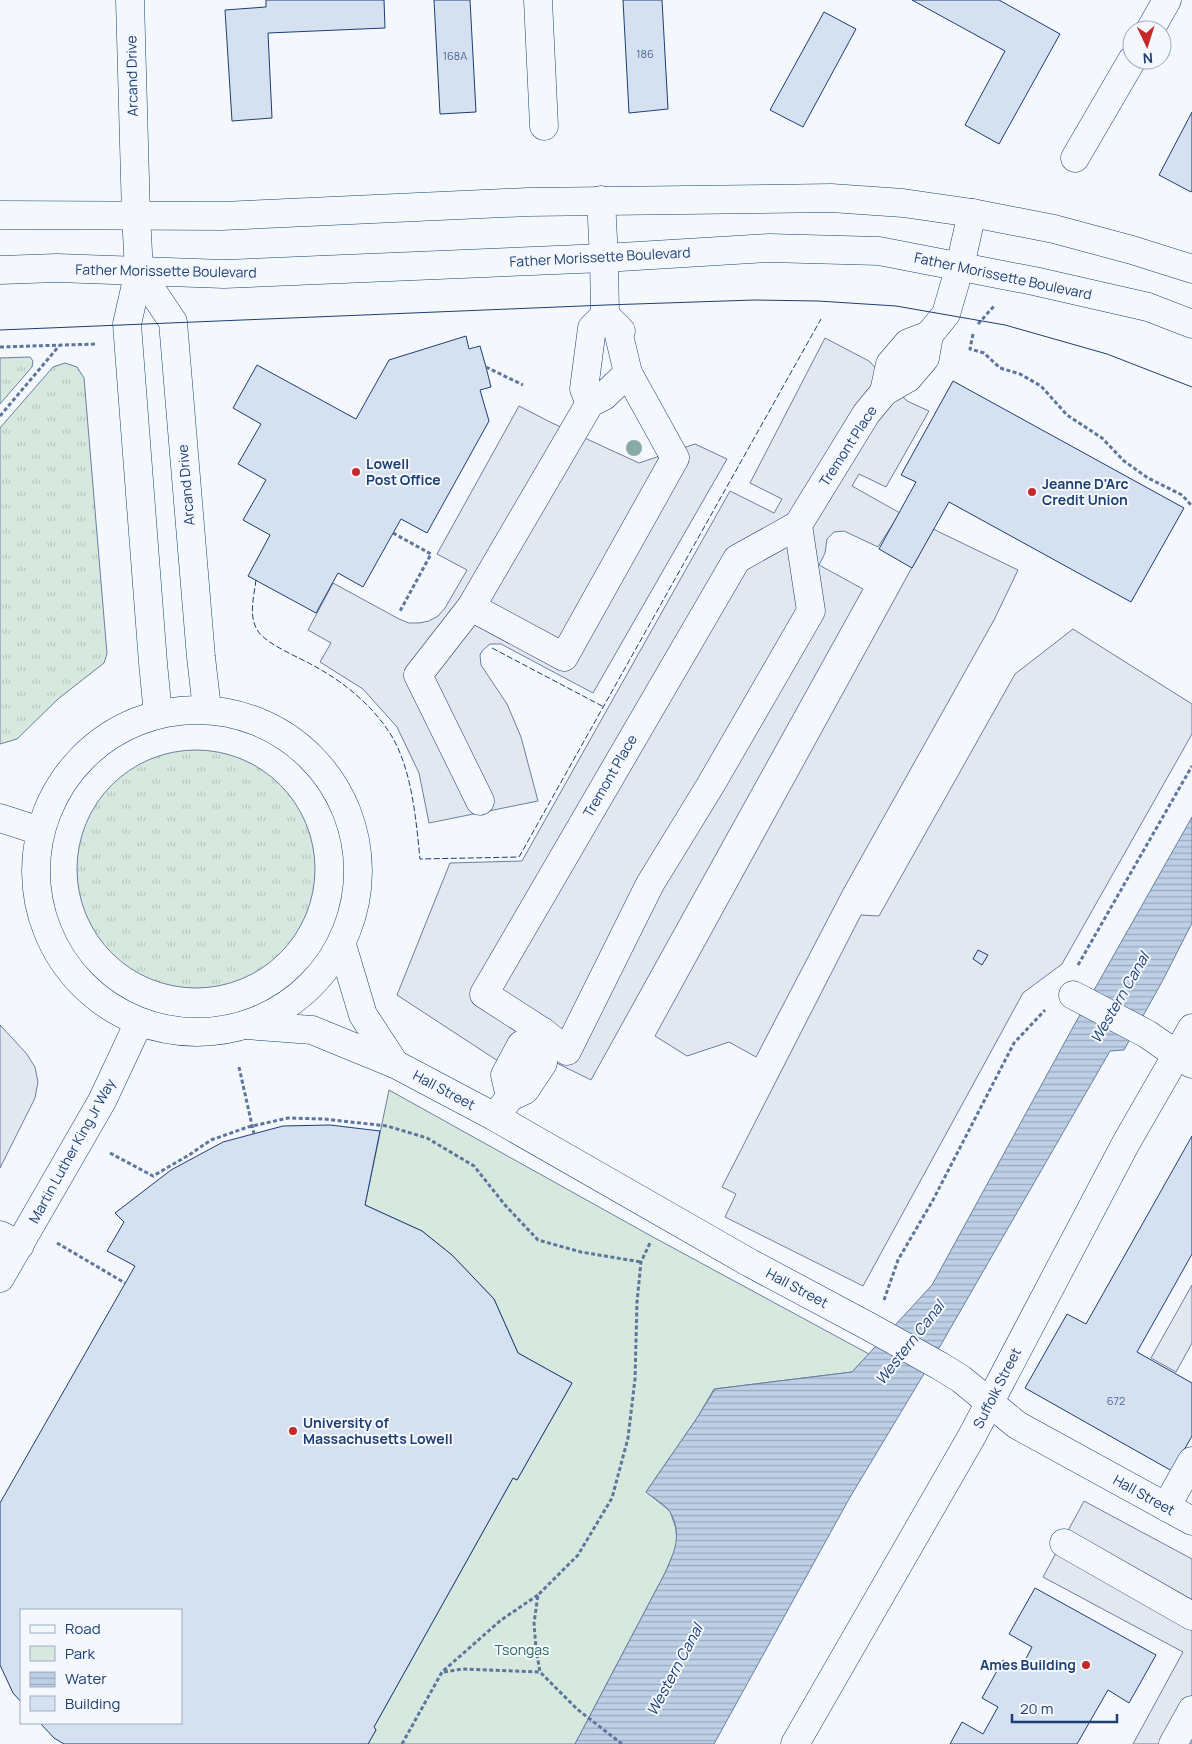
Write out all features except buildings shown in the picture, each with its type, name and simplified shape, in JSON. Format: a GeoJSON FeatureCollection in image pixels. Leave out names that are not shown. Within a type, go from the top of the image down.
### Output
{"type":"FeatureCollection","features":[{"type":"Feature","properties":{"kind":"street","name":"Arcand Drive"},"geometry":{"type":"LineString","coordinates":[[130,0],[139,271],[127,324],[158,714]]}},
{"type":"Feature","properties":{"kind":"street"},"geometry":{"type":"LineString","coordinates":[[538,0],[544,126]]}},
{"type":"Feature","properties":{"kind":"street"},"geometry":{"type":"LineString","coordinates":[[1156,20],[1167,0]]}},
{"type":"Feature","properties":{"kind":"street"},"geometry":{"type":"LineString","coordinates":[[1075,158],[1126,70]]}},
{"type":"Feature","properties":{"kind":"street"},"geometry":{"type":"LineString","coordinates":[[0,215],[221,216],[528,202],[831,198],[903,203],[972,213],[1054,229],[1132,250],[1192,269]]}},
{"type":"Feature","properties":{"kind":"street"},"geometry":{"type":"LineString","coordinates":[[471,607],[564,657],[675,458],[628,373],[619,335],[621,331],[605,315],[601,200]]}},
{"type":"Feature","properties":{"kind":"street","name":"Tremont Place"},"geometry":{"type":"LineString","coordinates":[[798,525],[811,611],[715,777],[650,884],[568,1051],[484,994],[737,559],[798,525],[866,414],[884,392],[908,378],[925,358],[929,335],[946,314],[960,266],[972,213]]}},
{"type":"Feature","properties":{"kind":"street","name":"Father Morissette Boulevard"},"geometry":{"type":"LineString","coordinates":[[0,270],[57,268],[224,274],[604,258],[769,248],[879,251],[1034,281],[1148,307],[1192,324]]}},
{"type":"Feature","properties":{"kind":"street","name":"Arcand Drive"},"geometry":{"type":"LineString","coordinates":[[139,271],[172,322],[207,710]]}},
{"type":"Feature","properties":{"kind":"street"},"geometry":{"type":"LineString","coordinates":[[590,402],[584,389],[592,328],[605,315]]}},
{"type":"Feature","properties":{"kind":"street"},"geometry":{"type":"LineString","coordinates":[[480,801],[418,676],[471,607],[590,402],[604,396],[628,373]]}},
{"type":"Feature","properties":{"kind":"street"},"geometry":{"type":"LineString","coordinates":[[207,710],[246,717],[283,733],[314,758],[338,791],[353,827],[360,867],[355,907],[342,945],[328,967],[311,986],[298,998],[269,1016],[245,1025],[191,1033],[138,1022],[97,999],[65,965],[44,924],[35,878],[40,831],[64,778],[105,738],[158,714],[207,710]]}},
{"type":"Feature","properties":{"kind":"street"},"geometry":{"type":"LineString","coordinates":[[0,818],[40,831]]}},
{"type":"Feature","properties":{"kind":"street","name":"Hall Street"},"geometry":{"type":"LineString","coordinates":[[342,945],[362,1016],[395,1064]]}},
{"type":"Feature","properties":{"kind":"street"},"geometry":{"type":"LineString","coordinates":[[1073,995],[1147,1034],[1184,1059]]}},
{"type":"Feature","properties":{"kind":"street","name":"Martin Luther King Jr Way"},"geometry":{"type":"LineString","coordinates":[[0,1278],[10,1240],[102,1101],[138,1022]]}},
{"type":"Feature","properties":{"kind":"street","name":"Hall Street"},"geometry":{"type":"LineString","coordinates":[[245,1025],[312,1030],[503,1107],[750,1263],[940,1366],[961,1379],[1017,1425],[1192,1521]]}},
{"type":"Feature","properties":{"kind":"street","name":"Suffolk Street"},"geometry":{"type":"LineString","coordinates":[[795,1744],[972,1436],[1126,1143],[1184,1059],[1192,1028]]}},
{"type":"Feature","properties":{"kind":"street"},"geometry":{"type":"LineString","coordinates":[[503,1107],[505,1075],[521,1045],[542,1032]]}},
{"type":"Feature","properties":{"kind":"street"},"geometry":{"type":"LineString","coordinates":[[1166,1507],[1192,1461]]}},
{"type":"Feature","properties":{"kind":"street"},"geometry":{"type":"LineString","coordinates":[[1064,1543],[1192,1616]]}},
{"type":"Feature","properties":{"kind":"street"},"geometry":{"type":"LineString","coordinates":[[1173,1744],[1192,1710]]}},
{"type":"Feature","properties":{"kind":"path"},"geometry":{"type":"LineString","coordinates":[[995,304],[977,325],[970,349],[984,354],[1000,368],[1020,374],[1041,386],[1067,415],[1102,438],[1124,461],[1148,478],[1182,495],[1192,506]]}},
{"type":"Feature","properties":{"kind":"path"},"geometry":{"type":"LineString","coordinates":[[0,347],[98,344]]}},
{"type":"Feature","properties":{"kind":"path"},"geometry":{"type":"LineString","coordinates":[[0,416],[60,346]]}},
{"type":"Feature","properties":{"kind":"path"},"geometry":{"type":"LineString","coordinates":[[486,367],[523,385]]}},
{"type":"Feature","properties":{"kind":"path"},"geometry":{"type":"LineString","coordinates":[[393,533],[431,554],[399,613]]}},
{"type":"Feature","properties":{"kind":"path"},"geometry":{"type":"LineString","coordinates":[[1077,967],[1192,766]]}},
{"type":"Feature","properties":{"kind":"path"},"geometry":{"type":"LineString","coordinates":[[870,1327],[888,1293],[898,1260],[933,1200],[1014,1043],[1046,1008]]}},
{"type":"Feature","properties":{"kind":"path"},"geometry":{"type":"LineString","coordinates":[[239,1067],[254,1134]]}},
{"type":"Feature","properties":{"kind":"path"},"geometry":{"type":"LineString","coordinates":[[106,1151],[153,1176],[211,1140],[252,1126],[288,1118],[324,1119],[387,1126],[427,1138],[474,1166],[505,1205],[538,1240],[581,1252],[641,1262]]}},
{"type":"Feature","properties":{"kind":"path"},"geometry":{"type":"LineString","coordinates":[[402,1744],[442,1672],[501,1620],[538,1595],[578,1555],[612,1498],[628,1438],[635,1379],[637,1302],[641,1262],[653,1237]]}},
{"type":"Feature","properties":{"kind":"path"},"geometry":{"type":"LineString","coordinates":[[57,1242],[125,1283]]}},
{"type":"Feature","properties":{"kind":"path"},"geometry":{"type":"LineString","coordinates":[[538,1595],[534,1623],[540,1672],[576,1709],[622,1744]]}},
{"type":"Feature","properties":{"kind":"path"},"geometry":{"type":"LineString","coordinates":[[442,1672],[462,1669],[540,1672]]}},
{"type":"Feature","properties":{"kind":"green space"},"geometry":{"type":"Polygon","coordinates":[[[30,357],[33,361],[32,367],[0,404],[0,358],[30,357]]]}},
{"type":"Feature","properties":{"kind":"green space"},"geometry":{"type":"Polygon","coordinates":[[[65,363],[77,367],[84,378],[107,654],[104,663],[58,699],[17,739],[0,744],[0,428],[53,367],[65,363]]]}},
{"type":"Feature","properties":{"kind":"green space"},"geometry":{"type":"Polygon","coordinates":[[[184,750],[208,750],[231,755],[252,764],[272,777],[288,793],[301,813],[310,834],[315,857],[313,892],[306,915],[288,945],[272,961],[252,974],[231,983],[208,988],[184,988],[161,983],[140,974],[120,961],[104,945],[91,925],[82,904],[77,881],[77,857],[82,834],[91,813],[104,793],[120,777],[140,764],[161,755],[184,750]]]}},
{"type":"Feature","properties":{"kind":"green space","name":"Tsongas"},"geometry":{"type":"Polygon","coordinates":[[[389,1090],[653,1237],[869,1354],[852,1372],[714,1389],[697,1418],[646,1492],[670,1511],[676,1529],[677,1545],[665,1573],[575,1744],[368,1744],[376,1730],[374,1727],[513,1478],[517,1480],[572,1383],[518,1353],[494,1299],[452,1255],[422,1231],[365,1205],[389,1090]]]}},
{"type":"Feature","properties":{"kind":"shaded area"},"geometry":{"type":"Polygon","coordinates":[[[825,338],[869,361],[907,401],[929,411],[886,487],[859,474],[852,486],[900,513],[878,547],[844,531],[834,532],[827,539],[825,553],[819,565],[863,589],[591,1080],[510,1040],[498,1061],[397,995],[450,863],[522,861],[730,491],[774,513],[782,499],[750,483],[825,338]]]}},
{"type":"Feature","properties":{"kind":"shaded area"},"geometry":{"type":"Polygon","coordinates":[[[519,406],[639,463],[695,444],[727,459],[593,693],[501,644],[490,644],[482,651],[480,655],[481,665],[507,704],[521,737],[538,801],[429,823],[419,773],[397,727],[363,689],[320,662],[331,643],[308,630],[333,583],[409,623],[429,621],[438,616],[445,608],[467,570],[437,554],[519,406]]]}},
{"type":"Feature","properties":{"kind":"shaded area"},"geometry":{"type":"Polygon","coordinates":[[[933,529],[1018,570],[994,620],[843,890],[756,1057],[729,1042],[687,1056],[655,1036],[933,529]]]}},
{"type":"Feature","properties":{"kind":"shaded area"},"geometry":{"type":"Polygon","coordinates":[[[1073,629],[1192,704],[1192,734],[1062,964],[1023,993],[863,1286],[725,1217],[736,1194],[722,1187],[861,915],[879,916],[1015,674],[1073,629]]]}},
{"type":"Feature","properties":{"kind":"shaded area"},"geometry":{"type":"Polygon","coordinates":[[[0,1025],[26,1053],[35,1067],[38,1082],[35,1098],[0,1168],[0,1025]]]}},
{"type":"Feature","properties":{"kind":"shaded area"},"geometry":{"type":"Polygon","coordinates":[[[1192,1285],[1192,1343],[1176,1372],[1151,1358],[1192,1285]]]}},
{"type":"Feature","properties":{"kind":"shaded area"},"geometry":{"type":"Polygon","coordinates":[[[1084,1501],[1192,1559],[1192,1744],[1133,1744],[1183,1652],[1043,1577],[1084,1501]]]}},
{"type":"Feature","properties":{"kind":"water","name":"Western Canal"},"geometry":{"type":"Polygon","coordinates":[[[1192,817],[1192,923],[1163,980],[1124,1050],[1110,1051],[931,1362],[849,1499],[714,1744],[575,1744],[665,1573],[674,1551],[677,1536],[674,1520],[666,1507],[646,1492],[715,1389],[852,1372],[932,1285],[1072,1029],[1192,817]]]}},
{"type":"Feature","properties":{"kind":"tram line"},"geometry":{"type":"LineString","coordinates":[[0,330],[606,305],[754,300],[818,301],[896,306],[1005,325],[1107,354],[1192,387]]}},
{"type":"Feature","properties":{"kind":"fence"},"geometry":{"type":"LineString","coordinates":[[256,580],[252,613],[255,625],[262,636],[276,646],[327,673],[348,688],[376,714],[391,735],[404,763],[412,795],[420,859],[519,857],[821,319]]}},
{"type":"Feature","properties":{"kind":"fence"},"geometry":{"type":"LineString","coordinates":[[492,648],[604,707]]}},
{"type":"Feature","properties":{"kind":"place","name":"Lowell Post Office"},"geometry":{"type":"Point","coordinates":[356,472]}},
{"type":"Feature","properties":{"kind":"place","name":"Jeanne D'Arc Credit Union"},"geometry":{"type":"Point","coordinates":[1032,492]}},
{"type":"Feature","properties":{"kind":"place","name":"University of Massachusetts Lowell"},"geometry":{"type":"Point","coordinates":[293,1431]}},
{"type":"Feature","properties":{"kind":"place","name":"Ames Building"},"geometry":{"type":"Point","coordinates":[1086,1665]}}]}
